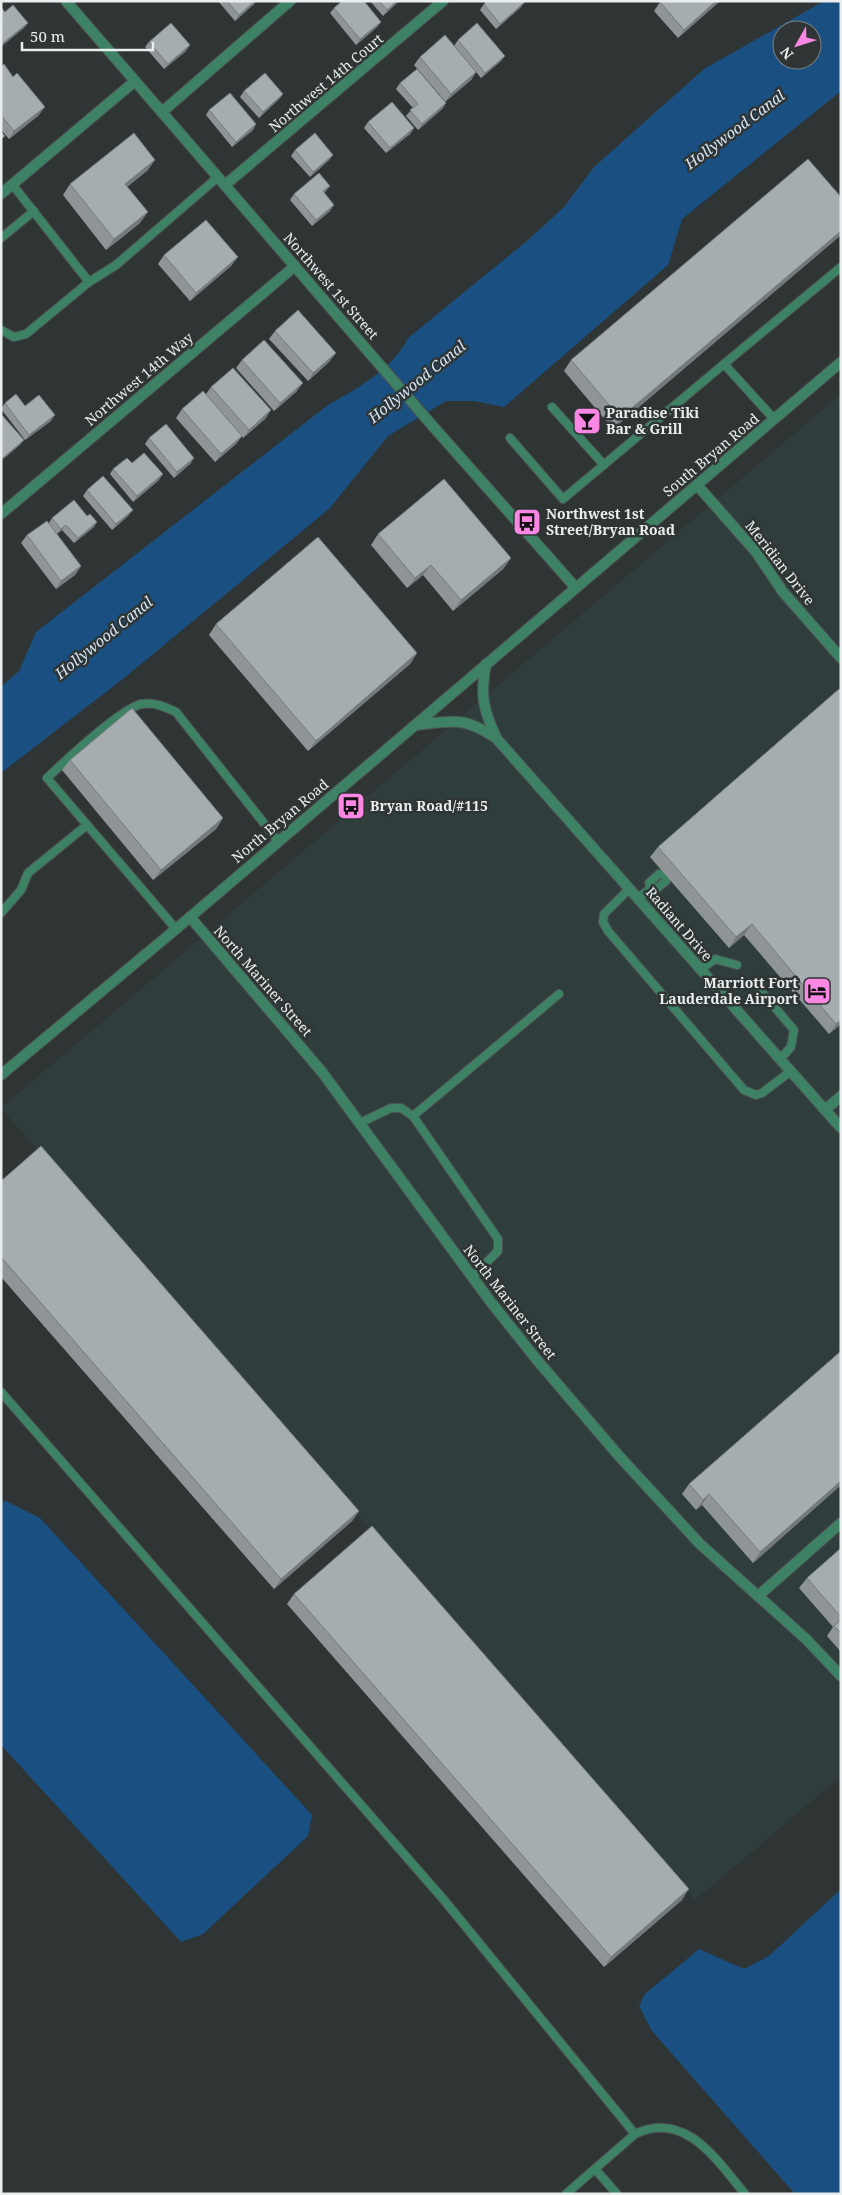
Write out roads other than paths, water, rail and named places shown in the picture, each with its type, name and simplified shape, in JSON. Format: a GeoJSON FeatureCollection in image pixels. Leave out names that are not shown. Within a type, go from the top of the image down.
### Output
{"type":"FeatureCollection","features":[{"type":"Feature","properties":{"kind":"street","name":"Northwest 1st Street"},"geometry":{"type":"LineString","coordinates":[[66,1],[430,423],[576,588]]}},
{"type":"Feature","properties":{"kind":"street"},"geometry":{"type":"LineString","coordinates":[[162,112],[290,1]]}},
{"type":"Feature","properties":{"kind":"street","name":"Northwest 14th Court"},"geometry":{"type":"LineString","coordinates":[[226,185],[443,1]]}},
{"type":"Feature","properties":{"kind":"street"},"geometry":{"type":"LineString","coordinates":[[1,194],[135,81]]}},
{"type":"Feature","properties":{"kind":"street","name":"Northwest 14th Way"},"geometry":{"type":"LineString","coordinates":[[1,514],[295,266]]}},
{"type":"Feature","properties":{"kind":"street","name":"South Bryan Road"},"geometry":{"type":"LineString","coordinates":[[576,588],[841,362]]}},
{"type":"Feature","properties":{"kind":"street","name":"Meridian Drive"},"geometry":{"type":"LineString","coordinates":[[697,485],[756,552],[783,592],[841,658]]}},
{"type":"Feature","properties":{"kind":"street","name":"North Bryan Road"},"geometry":{"type":"LineString","coordinates":[[1,1074],[176,929],[576,588]]}},
{"type":"Feature","properties":{"kind":"street","name":"Radiant Drive"},"geometry":{"type":"LineString","coordinates":[[486,664],[482,697],[483,706],[496,738]]}},
{"type":"Feature","properties":{"kind":"street","name":"Radiant Drive"},"geometry":{"type":"LineString","coordinates":[[415,725],[465,722],[477,725],[496,738],[841,1128]]}},
{"type":"Feature","properties":{"kind":"street","name":"North Mariner Street"},"geometry":{"type":"LineString","coordinates":[[190,917],[322,1072],[472,1277],[537,1360],[619,1456],[700,1544],[806,1639],[841,1676]]}},
{"type":"Feature","properties":{"kind":"street"},"geometry":{"type":"LineString","coordinates":[[825,1110],[841,1096]]}},
{"type":"Feature","properties":{"kind":"street"},"geometry":{"type":"LineString","coordinates":[[758,1596],[841,1523]]}},
{"type":"Feature","properties":{"kind":"lane"},"geometry":{"type":"LineString","coordinates":[[1,330],[14,337],[26,334],[88,282],[116,265],[218,177]]}},
{"type":"Feature","properties":{"kind":"lane"},"geometry":{"type":"LineString","coordinates":[[12,184],[88,282]]}},
{"type":"Feature","properties":{"kind":"lane"},"geometry":{"type":"LineString","coordinates":[[1,238],[34,212]]}},
{"type":"Feature","properties":{"kind":"lane"},"geometry":{"type":"LineString","coordinates":[[510,438],[564,499],[841,267]]}},
{"type":"Feature","properties":{"kind":"lane"},"geometry":{"type":"LineString","coordinates":[[724,364],[774,419]]}},
{"type":"Feature","properties":{"kind":"lane"},"geometry":{"type":"LineString","coordinates":[[552,407],[604,465]]}},
{"type":"Feature","properties":{"kind":"lane"},"geometry":{"type":"LineString","coordinates":[[176,929],[47,778],[112,721],[141,704],[158,704],[176,712],[278,841]]}},
{"type":"Feature","properties":{"kind":"lane"},"geometry":{"type":"LineString","coordinates":[[1,913],[21,890],[28,873],[87,825]]}},
{"type":"Feature","properties":{"kind":"lane"},"geometry":{"type":"LineString","coordinates":[[638,898],[649,886],[656,889],[666,881],[666,875],[681,862]]}},
{"type":"Feature","properties":{"kind":"lane"},"geometry":{"type":"LineString","coordinates":[[629,889],[604,914],[603,922],[605,927],[744,1090],[756,1095],[762,1093],[791,1071]]}},
{"type":"Feature","properties":{"kind":"lane"},"geometry":{"type":"LineString","coordinates":[[700,970],[715,959],[737,965]]}},
{"type":"Feature","properties":{"kind":"lane"},"geometry":{"type":"LineString","coordinates":[[760,990],[794,1030],[791,1047],[780,1059]]}},
{"type":"Feature","properties":{"kind":"lane"},"geometry":{"type":"LineString","coordinates":[[414,1116],[559,994]]}},
{"type":"Feature","properties":{"kind":"lane"},"geometry":{"type":"LineString","coordinates":[[360,1123],[391,1108],[401,1108],[414,1116],[498,1239],[498,1251],[472,1277]]}},
{"type":"Feature","properties":{"kind":"lane"},"geometry":{"type":"LineString","coordinates":[[1,1392],[444,1900],[634,2134]]}},
{"type":"Feature","properties":{"kind":"lane"},"geometry":{"type":"LineString","coordinates":[[566,2194],[634,2134],[647,2128],[665,2126],[679,2130],[708,2151],[745,2194]]}},
{"type":"Feature","properties":{"kind":"lane"},"geometry":{"type":"LineString","coordinates":[[595,2169],[616,2194]]}},
{"type":"Feature","properties":{"kind":"water","name":"Hollywood Canal"},"geometry":{"type":"Polygon","coordinates":[[[824,1],[841,1],[841,91],[682,219],[668,265],[504,407],[474,401],[446,401],[388,436],[329,509],[124,678],[1,773],[1,687],[19,671],[36,632],[328,405],[374,377],[393,359],[408,338],[528,240],[564,207],[594,167],[704,69],[772,30],[772,70],[822,70],[822,20],[790,20],[824,1]]]}},
{"type":"Feature","properties":{"kind":"water"},"geometry":{"type":"Polygon","coordinates":[[[6,1501],[40,1518],[312,1815],[308,1836],[203,1934],[181,1942],[1,1745],[1,1502],[6,1501]]]}},
{"type":"Feature","properties":{"kind":"water"},"geometry":{"type":"Polygon","coordinates":[[[841,1889],[841,2194],[795,2194],[652,2031],[639,2006],[645,1994],[699,1949],[744,1969],[769,1956],[841,1889]]]}},
{"type":"Feature","properties":{"kind":"place","name":"Paradise Tiki Bar & Grill"},"geometry":{"type":"Point","coordinates":[587,421]}},
{"type":"Feature","properties":{"kind":"place","name":"Northwest 1st Street/Bryan Road"},"geometry":{"type":"Point","coordinates":[527,522]}},
{"type":"Feature","properties":{"kind":"place","name":"Bryan Road/#115"},"geometry":{"type":"Point","coordinates":[351,806]}},
{"type":"Feature","properties":{"kind":"place","name":"Marriott Fort Lauderdale Airport"},"geometry":{"type":"Point","coordinates":[817,991]}}]}
